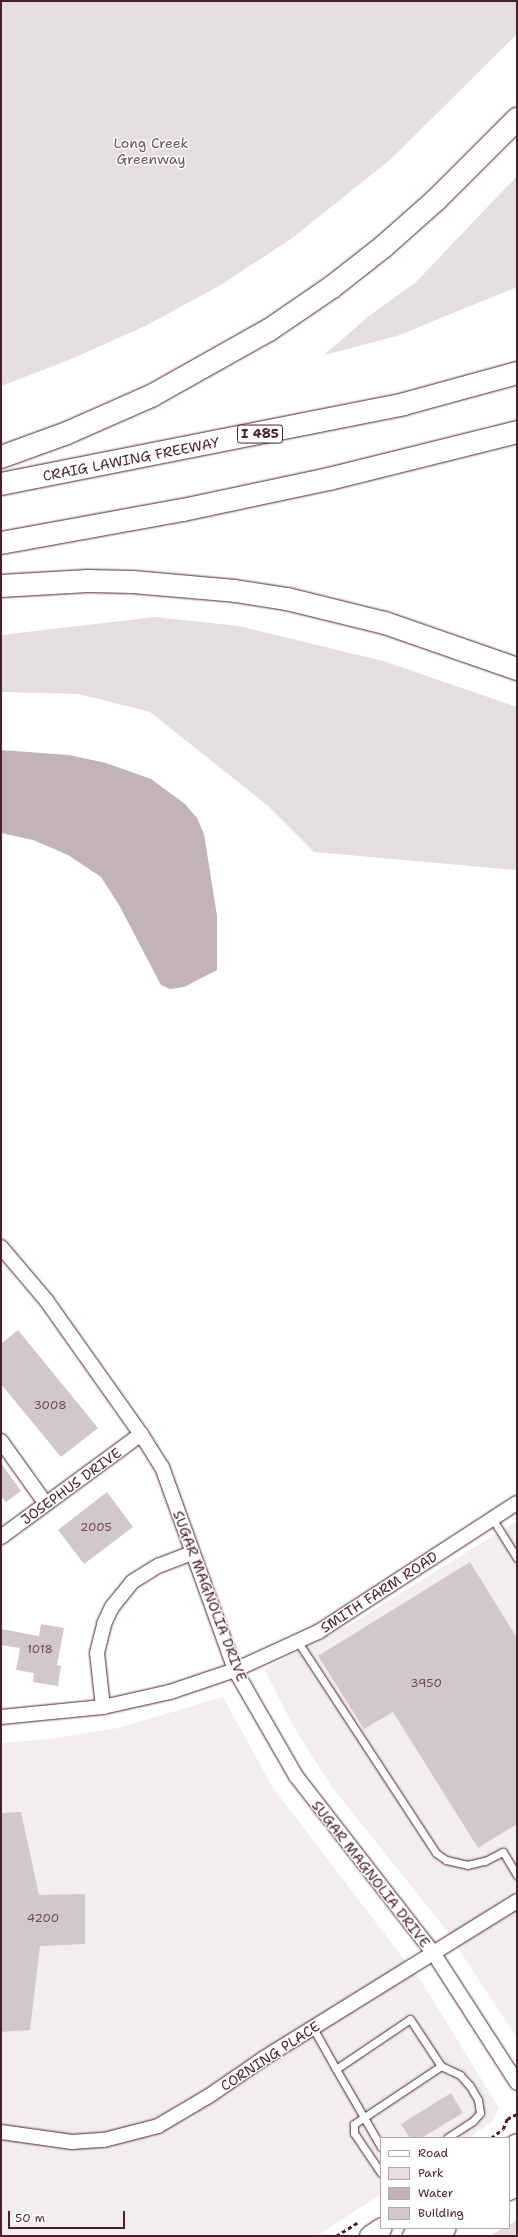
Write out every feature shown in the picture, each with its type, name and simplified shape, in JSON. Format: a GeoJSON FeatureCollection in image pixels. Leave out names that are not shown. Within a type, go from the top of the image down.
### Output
{"type":"FeatureCollection","features":[{"type":"Feature","properties":{"kind":"highway"},"geometry":{"type":"LineString","coordinates":[[1,456],[67,433],[153,395],[269,330],[332,288],[383,247],[436,200],[517,119]]}},
{"type":"Feature","properties":{"kind":"highway","name":"CRAIG LAWING FREEWAY"},"geometry":{"type":"LineString","coordinates":[[1,484],[381,409],[517,373]]}},
{"type":"Feature","properties":{"kind":"highway"},"geometry":{"type":"LineString","coordinates":[[1,543],[183,510],[329,479],[517,432]]}},
{"type":"Feature","properties":{"kind":"highway"},"geometry":{"type":"LineString","coordinates":[[1,586],[88,581],[133,582],[196,586],[287,599],[392,625],[517,669]]}},
{"type":"Feature","properties":{"kind":"main road"},"geometry":{"type":"LineString","coordinates":[[370,2236],[380,2229]]}},
{"type":"Feature","properties":{"kind":"main road"},"geometry":{"type":"LineString","coordinates":[[433,2236],[444,2229]]}},
{"type":"Feature","properties":{"kind":"street","name":"SUGAR MAGNOLIA DRIVE"},"geometry":{"type":"LineString","coordinates":[[1,1247],[46,1300],[141,1434],[162,1467],[235,1670],[296,1776],[434,1954],[517,2083]]}},
{"type":"Feature","properties":{"kind":"street","name":"JOSEPHUS DRIVE"},"geometry":{"type":"LineString","coordinates":[[3,1533],[46,1504],[141,1434]]}},
{"type":"Feature","properties":{"kind":"street"},"geometry":{"type":"LineString","coordinates":[[1,1442],[46,1504]]}},
{"type":"Feature","properties":{"kind":"street","name":"SMITH FARM ROAD"},"geometry":{"type":"LineString","coordinates":[[1,1717],[102,1707],[170,1692],[235,1670],[298,1642],[517,1503]]}},
{"type":"Feature","properties":{"kind":"street"},"geometry":{"type":"LineString","coordinates":[[102,1707],[97,1653],[104,1624],[112,1607],[132,1582],[158,1566],[192,1553]]}},
{"type":"Feature","properties":{"kind":"street","name":"CORNING PLACE"},"geometry":{"type":"LineString","coordinates":[[1,2132],[72,2142],[104,2140],[147,2130],[210,2096],[313,2028],[517,1901]]}},
{"type":"Feature","properties":{"kind":"lane"},"geometry":{"type":"LineString","coordinates":[[492,1518],[517,1558]]}},
{"type":"Feature","properties":{"kind":"lane"},"geometry":{"type":"LineString","coordinates":[[298,1642],[436,1853],[446,1860],[467,1866],[485,1861],[503,1852],[517,1875]]}},
{"type":"Feature","properties":{"kind":"lane"},"geometry":{"type":"LineString","coordinates":[[336,2069],[410,2019],[441,2066],[460,2075],[470,2086],[478,2100],[480,2113],[473,2122],[449,2137]]}},
{"type":"Feature","properties":{"kind":"lane"},"geometry":{"type":"LineString","coordinates":[[313,2028],[380,2145]]}},
{"type":"Feature","properties":{"kind":"lane"},"geometry":{"type":"LineString","coordinates":[[380,2172],[354,2133],[354,2124],[441,2066]]}},
{"type":"Feature","properties":{"kind":"path"},"geometry":{"type":"LineString","coordinates":[[491,2137],[503,2129],[507,2119],[517,2114]]}},
{"type":"Feature","properties":{"kind":"shaded area"},"geometry":{"type":"Polygon","coordinates":[[[517,1521],[517,2038],[444,1927],[332,1787],[295,1729],[264,1669],[356,1621],[517,1521]]]}},
{"type":"Feature","properties":{"kind":"shaded area"},"geometry":{"type":"Polygon","coordinates":[[[223,1697],[273,1788],[423,1984],[499,2108],[492,2122],[470,2137],[380,2137],[380,2195],[317,2236],[1,2236],[1,1743],[49,1739],[118,1728],[223,1697]]]}},
{"type":"Feature","properties":{"kind":"green space","name":"Long Creek Greenway"},"geometry":{"type":"Polygon","coordinates":[[[1,1],[517,1],[517,34],[391,159],[291,239],[219,286],[145,326],[69,360],[1,386],[1,1]]]}},
{"type":"Feature","properties":{"kind":"green space"},"geometry":{"type":"Polygon","coordinates":[[[517,176],[517,287],[397,336],[324,355],[369,316],[416,282],[517,176]]]}},
{"type":"Feature","properties":{"kind":"green space"},"geometry":{"type":"Polygon","coordinates":[[[155,617],[239,626],[383,661],[517,707],[517,870],[314,852],[267,805],[150,712],[78,694],[1,692],[1,635],[155,617]]]}},
{"type":"Feature","properties":{"kind":"green space"},"geometry":{"type":"Polygon","coordinates":[[[517,2220],[517,2236],[490,2236],[501,2229],[510,2229],[510,2224],[517,2220]]]}},
{"type":"Feature","properties":{"kind":"water"},"geometry":{"type":"Polygon","coordinates":[[[1,750],[69,755],[106,763],[151,779],[185,804],[197,818],[204,834],[217,916],[217,970],[184,987],[170,989],[161,985],[119,905],[101,877],[68,855],[33,840],[1,833],[1,750]]]}},
{"type":"Feature","properties":{"kind":"building"},"geometry":{"type":"Polygon","coordinates":[[[18,1330],[98,1428],[61,1457],[1,1384],[1,1344],[18,1330]]]}},
{"type":"Feature","properties":{"kind":"building"},"geometry":{"type":"Polygon","coordinates":[[[1,1463],[21,1491],[6,1502],[1,1496],[1,1463]]]}},
{"type":"Feature","properties":{"kind":"building"},"geometry":{"type":"Polygon","coordinates":[[[107,1492],[133,1527],[84,1564],[58,1530],[107,1492]]]}},
{"type":"Feature","properties":{"kind":"building"},"geometry":{"type":"Polygon","coordinates":[[[470,1562],[517,1638],[517,1824],[478,1848],[393,1712],[364,1729],[318,1656],[470,1562]]]}},
{"type":"Feature","properties":{"kind":"building"},"geometry":{"type":"Polygon","coordinates":[[[41,1624],[64,1628],[57,1665],[61,1666],[58,1686],[33,1682],[34,1673],[16,1670],[20,1648],[1,1645],[1,1629],[39,1636],[41,1624]]]}},
{"type":"Feature","properties":{"kind":"building"},"geometry":{"type":"Polygon","coordinates":[[[21,1812],[39,1895],[85,1894],[85,1944],[40,1946],[30,2030],[1,2032],[1,1813],[21,1812]]]}},
{"type":"Feature","properties":{"kind":"building"},"geometry":{"type":"Polygon","coordinates":[[[451,2093],[463,2113],[423,2137],[409,2137],[401,2124],[451,2093]]]}}]}
